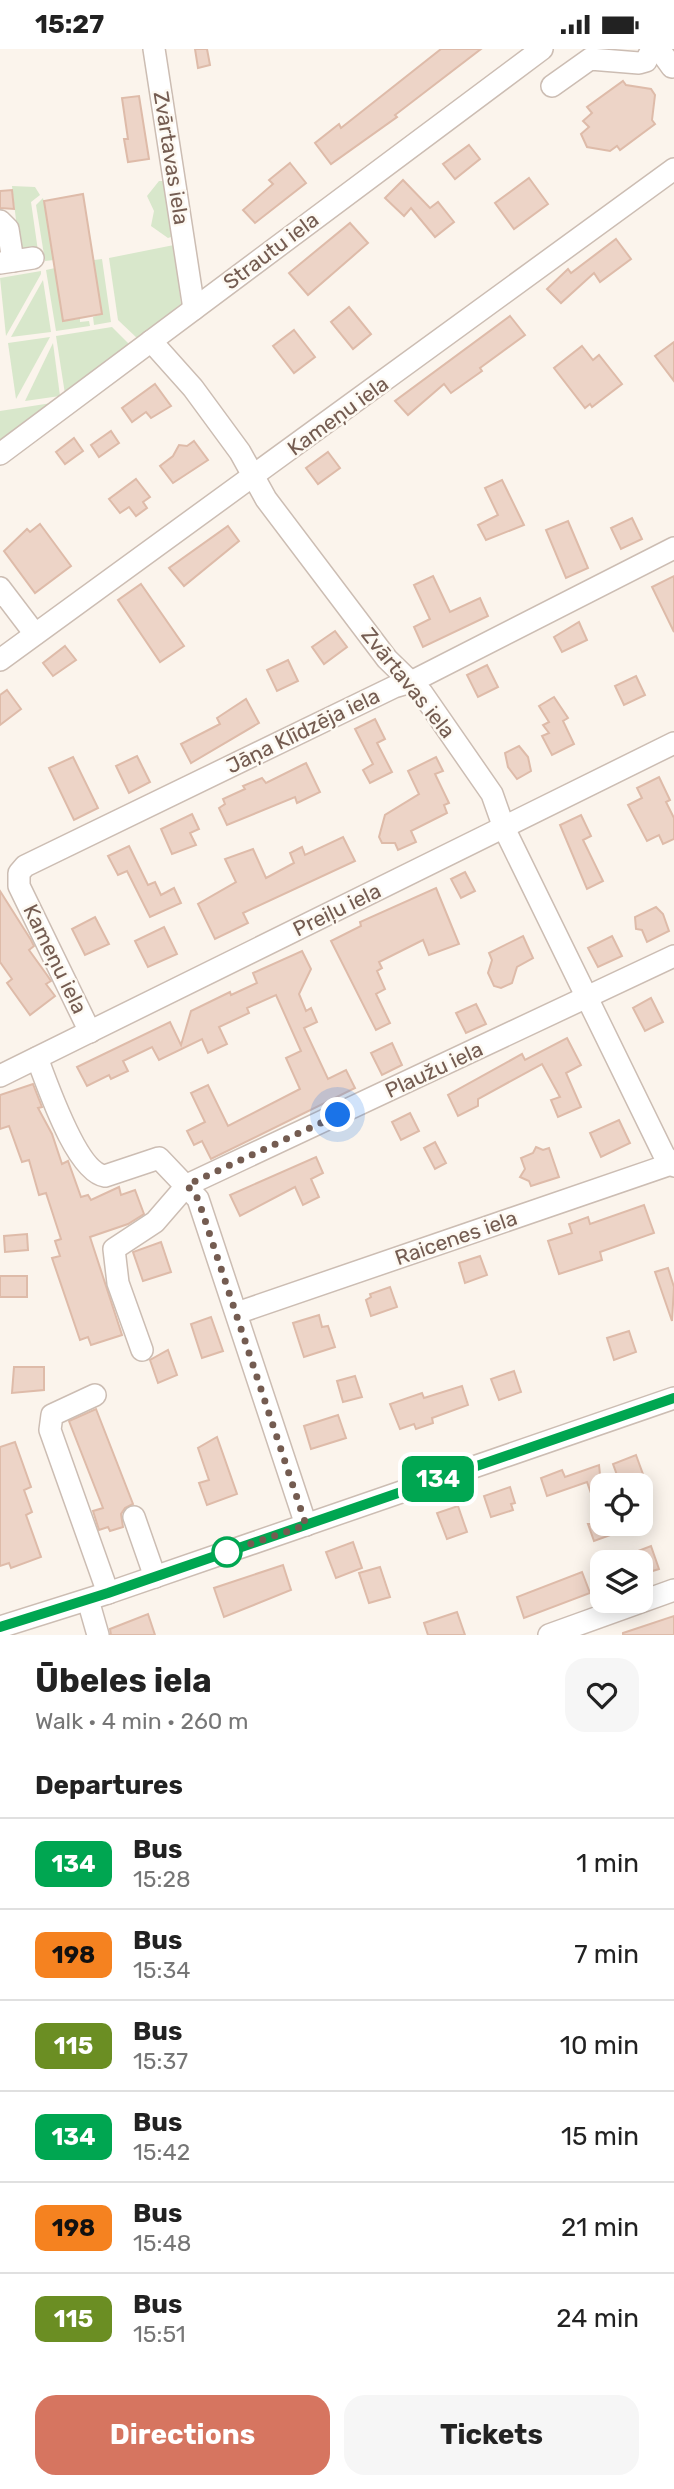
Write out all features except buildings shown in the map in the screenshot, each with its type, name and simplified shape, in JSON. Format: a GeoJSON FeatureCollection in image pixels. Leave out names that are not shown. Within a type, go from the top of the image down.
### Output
{"type":"FeatureCollection","features":[{"type":"Feature","properties":{"kind":"street","name":"Zvārtavas iela"},"geometry":{"type":"LineString","coordinates":[[154,49],[194,309]]}},
{"type":"Feature","properties":{"kind":"street","name":"Strautu iela"},"geometry":{"type":"LineString","coordinates":[[0,454],[542,49]]}},
{"type":"Feature","properties":{"kind":"street"},"geometry":{"type":"LineString","coordinates":[[552,86],[590,59],[639,63],[646,61],[652,49]]}},
{"type":"Feature","properties":{"kind":"street"},"geometry":{"type":"LineString","coordinates":[[659,49],[672,67]]}},
{"type":"Feature","properties":{"kind":"street","name":"Kameņu iela"},"geometry":{"type":"LineString","coordinates":[[0,660],[256,477],[674,169]]}},
{"type":"Feature","properties":{"kind":"street"},"geometry":{"type":"LineString","coordinates":[[0,221],[8,229],[15,261]]}},
{"type":"Feature","properties":{"kind":"street","name":"Zvārtavas iela"},"geometry":{"type":"LineString","coordinates":[[151,341],[193,388],[256,477],[267,499],[371,638],[397,671],[411,682],[492,794],[504,828],[673,1164]]}},
{"type":"Feature","properties":{"kind":"street","name":"Jāņa Klīdzēja iela"},"geometry":{"type":"LineString","coordinates":[[19,886],[19,873],[25,866],[394,687],[411,682],[674,548]]}},
{"type":"Feature","properties":{"kind":"street"},"geometry":{"type":"LineString","coordinates":[[0,588],[35,634]]}},
{"type":"Feature","properties":{"kind":"street","name":"Preiļu iela"},"geometry":{"type":"LineString","coordinates":[[0,1076],[674,743]]}},
{"type":"Feature","properties":{"kind":"street","name":"Kameņu iela"},"geometry":{"type":"LineString","coordinates":[[19,886],[90,1032]]}},
{"type":"Feature","properties":{"kind":"street","name":"Plaužu iela"},"geometry":{"type":"LineString","coordinates":[[142,1350],[118,1283],[114,1249],[155,1222],[187,1185],[588,999],[674,956]]}},
{"type":"Feature","properties":{"kind":"street"},"geometry":{"type":"LineString","coordinates":[[37,1058],[57,1109],[79,1153],[93,1171],[105,1176],[159,1158],[198,1199],[306,1525]]}},
{"type":"Feature","properties":{"kind":"street","name":"Raicenes iela"},"geometry":{"type":"LineString","coordinates":[[237,1313],[673,1164]]}},
{"type":"Feature","properties":{"kind":"street"},"geometry":{"type":"LineString","coordinates":[[95,1395],[52,1415],[50,1430],[98,1597],[98,1635]]}},
{"type":"Feature","properties":{"kind":"street"},"geometry":{"type":"LineString","coordinates":[[0,1627],[98,1597],[306,1525],[672,1406]]}},
{"type":"Feature","properties":{"kind":"street"},"geometry":{"type":"LineString","coordinates":[[134,1517],[155,1577]]}},
{"type":"Feature","properties":{"kind":"street"},"geometry":{"type":"LineString","coordinates":[[549,1635],[674,1590]]}},
{"type":"Feature","properties":{"kind":"green space"},"geometry":{"type":"Polygon","coordinates":[[[159,181],[167,181],[174,236],[168,238],[151,226],[154,211],[147,196],[159,181]]]}},
{"type":"Feature","properties":{"kind":"green space"},"geometry":{"type":"Polygon","coordinates":[[[12,186],[35,187],[40,195],[31,202],[38,251],[20,254],[12,186]]]}},
{"type":"Feature","properties":{"kind":"green space"},"geometry":{"type":"Polygon","coordinates":[[[43,198],[54,260],[45,261],[36,205],[43,198]]]}},
{"type":"Feature","properties":{"kind":"green space"},"geometry":{"type":"Polygon","coordinates":[[[174,245],[181,304],[138,339],[118,320],[109,258],[174,245]]]}},
{"type":"Feature","properties":{"kind":"green space"},"geometry":{"type":"Polygon","coordinates":[[[102,259],[111,322],[94,325],[93,317],[102,314],[94,260],[102,259]]]}},
{"type":"Feature","properties":{"kind":"green space"},"geometry":{"type":"Polygon","coordinates":[[[55,268],[66,320],[89,321],[90,326],[56,331],[46,270],[55,268]]]}},
{"type":"Feature","properties":{"kind":"green space"},"geometry":{"type":"Polygon","coordinates":[[[41,271],[41,274],[6,336],[0,278],[41,271]]]}},
{"type":"Feature","properties":{"kind":"green space"},"geometry":{"type":"Polygon","coordinates":[[[43,280],[51,332],[11,337],[43,280]]]}},
{"type":"Feature","properties":{"kind":"green space"},"geometry":{"type":"Polygon","coordinates":[[[112,327],[130,345],[65,394],[56,336],[112,327]]]}},
{"type":"Feature","properties":{"kind":"green space"},"geometry":{"type":"Polygon","coordinates":[[[50,337],[16,399],[8,343],[50,337]]]}},
{"type":"Feature","properties":{"kind":"green space"},"geometry":{"type":"Polygon","coordinates":[[[53,343],[60,396],[25,401],[53,343]]]}},
{"type":"Feature","properties":{"kind":"green space"},"geometry":{"type":"Polygon","coordinates":[[[58,402],[0,443],[0,411],[58,402]]]}},
{"type":"Feature","properties":{"kind":"bus line","name":"134"},"geometry":{"type":"LineString","coordinates":[[0,1627],[108,1593],[674,1398]]}},
{"type":"Feature","properties":{"kind":"route"},"geometry":{"type":"LineString","coordinates":[[227,1552],[306,1525],[198,1199],[187,1185],[338,1115]]}}]}
